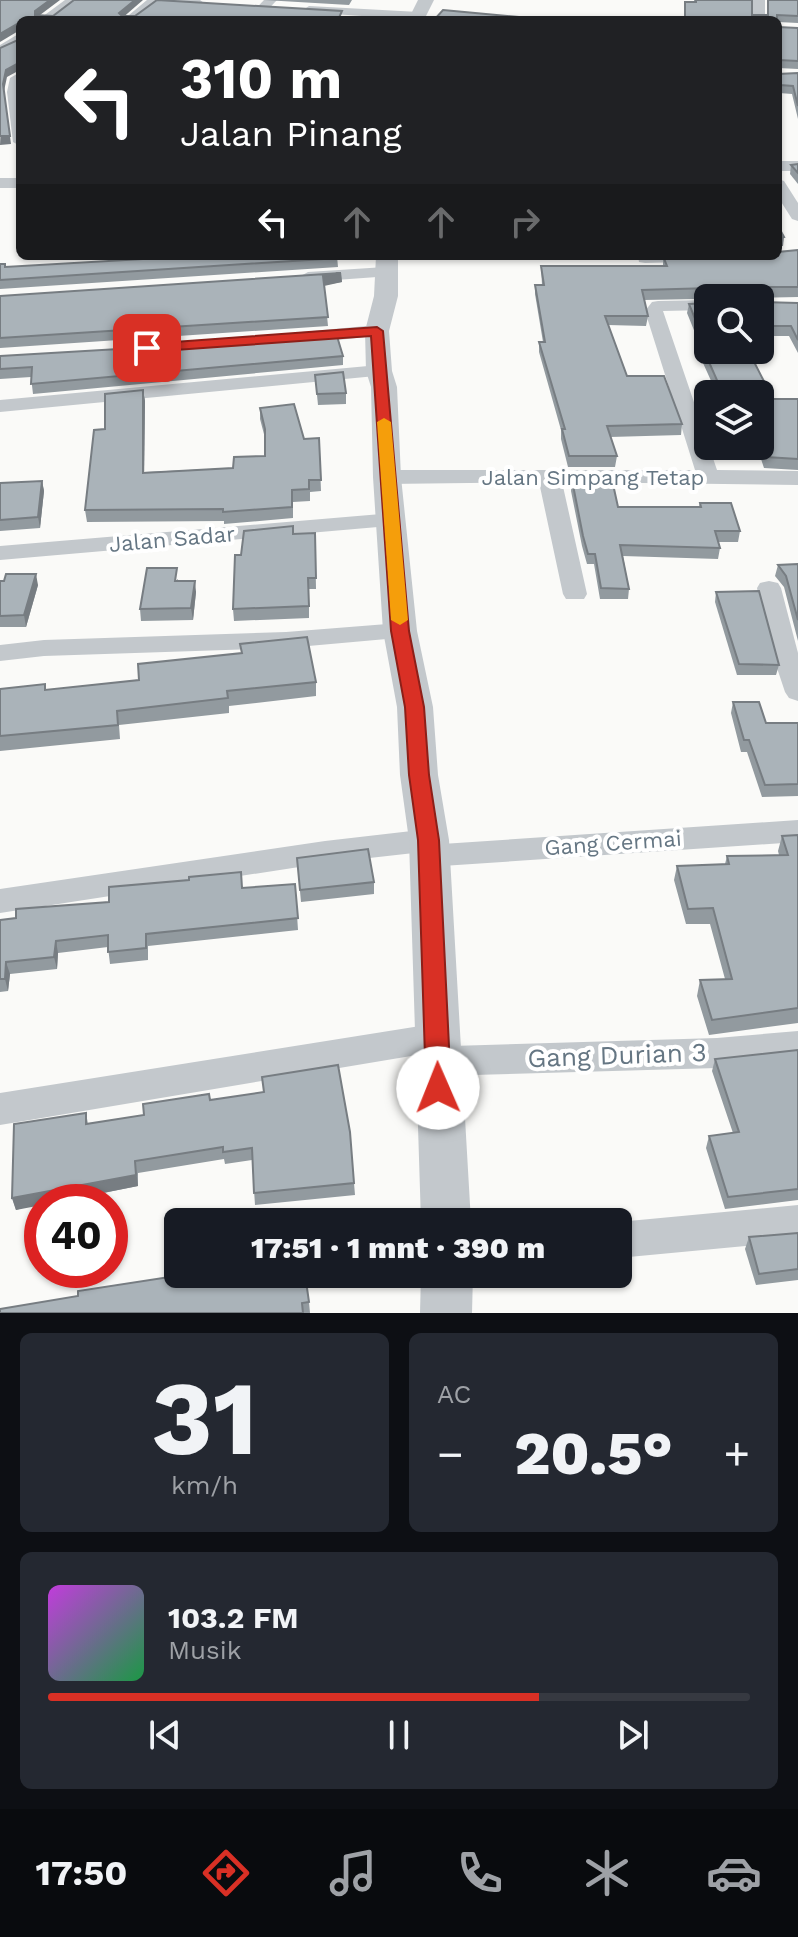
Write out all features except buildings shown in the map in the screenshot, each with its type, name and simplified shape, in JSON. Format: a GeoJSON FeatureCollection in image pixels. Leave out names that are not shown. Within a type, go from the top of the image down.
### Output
{"type":"FeatureCollection","features":[{"type":"Feature","properties":{"kind":"street"},"geometry":{"type":"LineString","coordinates":[[50,16],[73,0]]}},
{"type":"Feature","properties":{"kind":"street"},"geometry":{"type":"LineString","coordinates":[[134,16],[154,0],[216,4]]}},
{"type":"Feature","properties":{"kind":"street"},"geometry":{"type":"LineString","coordinates":[[247,7],[270,5]]}},
{"type":"Feature","properties":{"kind":"street"},"geometry":{"type":"LineString","coordinates":[[294,9],[390,16]]}},
{"type":"Feature","properties":{"kind":"street"},"geometry":{"type":"LineString","coordinates":[[16,85],[16,109]]}},
{"type":"Feature","properties":{"kind":"street"},"geometry":{"type":"LineString","coordinates":[[782,194],[790,213]]}},
{"type":"Feature","properties":{"kind":"street"},"geometry":{"type":"LineString","coordinates":[[293,278],[386,264],[386,296],[377,331],[393,520],[385,633],[415,707],[428,848],[445,1208]]}},
{"type":"Feature","properties":{"kind":"street"},"geometry":{"type":"LineString","coordinates":[[694,305],[664,305],[654,311],[709,478]]}},
{"type":"Feature","properties":{"kind":"street"},"geometry":{"type":"LineString","coordinates":[[285,339],[377,331]]}},
{"type":"Feature","properties":{"kind":"street"},"geometry":{"type":"LineString","coordinates":[[0,406],[379,371]]}},
{"type":"Feature","properties":{"kind":"street"},"geometry":{"type":"LineString","coordinates":[[549,475],[575,594]]}},
{"type":"Feature","properties":{"kind":"street","name":"Jalan Simpang Tetap"},"geometry":{"type":"LineString","coordinates":[[387,477],[798,478]]}},
{"type":"Feature","properties":{"kind":"street","name":"Jalan Sadar"},"geometry":{"type":"LineString","coordinates":[[0,553],[393,520]]}},
{"type":"Feature","properties":{"kind":"street"},"geometry":{"type":"LineString","coordinates":[[769,588],[789,638],[798,692]]}},
{"type":"Feature","properties":{"kind":"street"},"geometry":{"type":"LineString","coordinates":[[0,653],[44,648],[286,640],[385,633]]}},
{"type":"Feature","properties":{"kind":"street","name":"Gang Cermai"},"geometry":{"type":"LineString","coordinates":[[0,901],[391,844],[428,848],[798,831]]}},
{"type":"Feature","properties":{"kind":"street","name":"Gang Durian 3"},"geometry":{"type":"LineString","coordinates":[[0,1109],[438,1049],[717,1053],[798,1045]]}},
{"type":"Feature","properties":{"kind":"street"},"geometry":{"type":"LineString","coordinates":[[632,1239],[798,1223]]}},
{"type":"Feature","properties":{"kind":"street"},"geometry":{"type":"LineString","coordinates":[[446,1313],[447,1288]]}},
{"type":"Feature","properties":{"kind":"slow traffic"},"geometry":{"type":"LineString","coordinates":[[384,422],[400,620]]}},
{"type":"Feature","properties":{"kind":"route"},"geometry":{"type":"LineString","coordinates":[[147,348],[377,331],[379,371],[384,387],[387,477],[400,631],[415,707],[419,775],[429,840],[427,856],[439,1037],[438,1088]]}}]}
